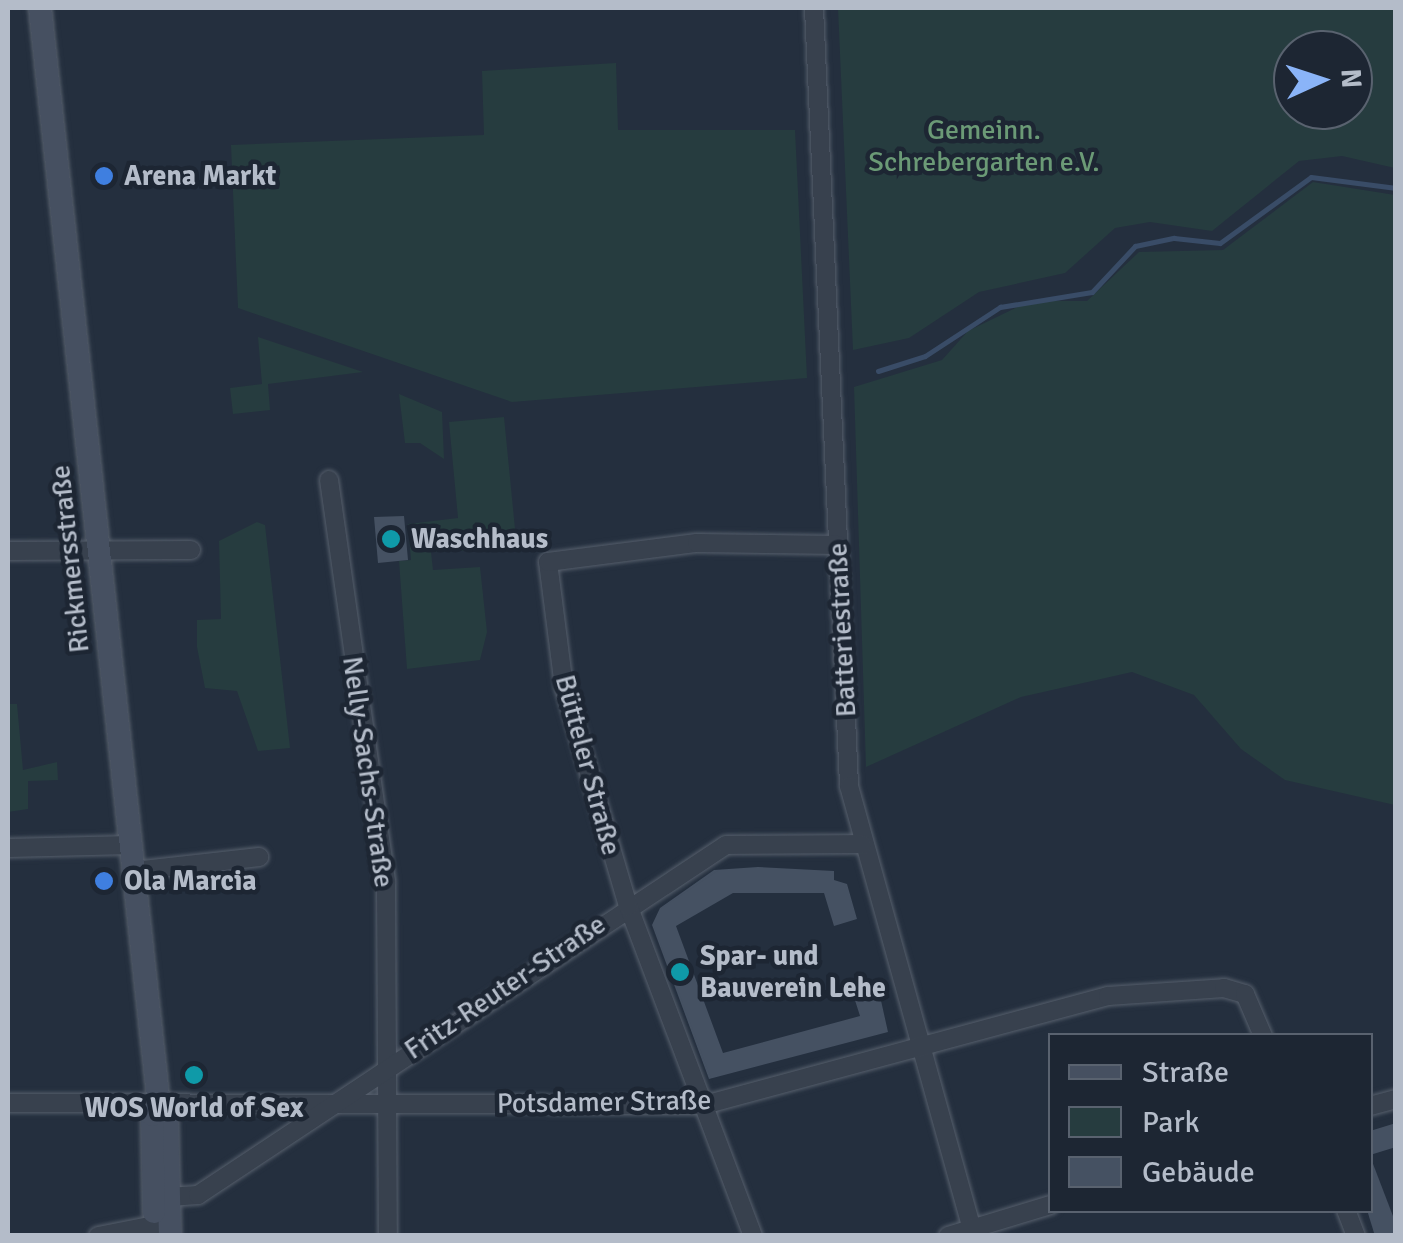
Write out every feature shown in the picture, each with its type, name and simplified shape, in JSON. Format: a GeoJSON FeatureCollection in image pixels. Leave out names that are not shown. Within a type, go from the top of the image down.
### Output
{"type":"FeatureCollection","features":[{"type":"Feature","properties":{"kind":"main road","name":"Rickmersstraße"},"geometry":{"type":"LineString","coordinates":[[42,8],[159,1105],[167,1114],[170,1197],[162,1229]]}},
{"type":"Feature","properties":{"kind":"main road","name":"Rickmersstraße"},"geometry":{"type":"LineString","coordinates":[[159,1105],[152,1115],[162,1229]]}},
{"type":"Feature","properties":{"kind":"street","name":"Batteriestraße"},"geometry":{"type":"LineString","coordinates":[[814,8],[849,786],[862,844],[973,1232]]}},
{"type":"Feature","properties":{"kind":"street","name":"Nelly-Sachs-Straße"},"geometry":{"type":"LineString","coordinates":[[329,480],[386,882],[388,1236]]}},
{"type":"Feature","properties":{"kind":"street","name":"Bütteler Straße"},"geometry":{"type":"LineString","coordinates":[[753,1236],[628,906],[564,687],[548,562],[697,543],[838,545]]}},
{"type":"Feature","properties":{"kind":"street"},"geometry":{"type":"LineString","coordinates":[[8,552],[190,550]]}},
{"type":"Feature","properties":{"kind":"street","name":"Fritz-Reuter-Straße"},"geometry":{"type":"LineString","coordinates":[[170,1197],[198,1196],[328,1104],[726,845],[862,844]]}},
{"type":"Feature","properties":{"kind":"street"},"geometry":{"type":"LineString","coordinates":[[8,848],[131,845]]}},
{"type":"Feature","properties":{"kind":"street"},"geometry":{"type":"LineString","coordinates":[[134,871],[259,857]]}},
{"type":"Feature","properties":{"kind":"street","name":"Potsdamer Straße"},"geometry":{"type":"LineString","coordinates":[[8,1104],[704,1105],[1108,996],[1224,988],[1245,994],[1262,1033]]}},
{"type":"Feature","properties":{"kind":"street"},"geometry":{"type":"LineString","coordinates":[[948,1236],[973,1232],[1048,1206]]}},
{"type":"Feature","properties":{"kind":"street"},"geometry":{"type":"LineString","coordinates":[[98,1236],[162,1229]]}},
{"type":"Feature","properties":{"kind":"green space","name":"Gemeinn. Schrebergarten e.V."},"geometry":{"type":"Polygon","coordinates":[[[838,8],[1395,8],[1395,168],[1342,156],[1299,161],[1212,231],[1150,222],[1115,228],[1065,273],[979,292],[909,338],[853,350],[838,8]]]}},
{"type":"Feature","properties":{"kind":"green space"},"geometry":{"type":"Polygon","coordinates":[[[616,63],[618,130],[795,130],[807,378],[512,402],[238,308],[231,145],[484,135],[482,71],[616,63]]]}},
{"type":"Feature","properties":{"kind":"green space"},"geometry":{"type":"Polygon","coordinates":[[[1313,182],[1395,195],[1395,805],[1285,780],[1241,749],[1194,695],[1132,672],[1021,697],[866,767],[854,387],[942,360],[968,331],[1030,301],[1087,301],[1139,252],[1223,250],[1313,182]]]}},
{"type":"Feature","properties":{"kind":"green space"},"geometry":{"type":"Polygon","coordinates":[[[258,337],[363,372],[268,384],[270,410],[233,414],[230,388],[262,384],[258,337]]]}},
{"type":"Feature","properties":{"kind":"green space"},"geometry":{"type":"Polygon","coordinates":[[[399,394],[442,412],[444,459],[420,443],[405,443],[399,394]]]}},
{"type":"Feature","properties":{"kind":"green space"},"geometry":{"type":"Polygon","coordinates":[[[504,417],[517,549],[431,552],[433,570],[480,567],[487,632],[480,660],[407,669],[399,561],[411,560],[408,524],[458,518],[449,422],[504,417]]]}},
{"type":"Feature","properties":{"kind":"green space"},"geometry":{"type":"Polygon","coordinates":[[[257,522],[265,525],[290,748],[258,751],[237,691],[205,688],[197,647],[197,620],[221,619],[219,541],[257,522]]]}},
{"type":"Feature","properties":{"kind":"green space"},"geometry":{"type":"Polygon","coordinates":[[[8,704],[17,704],[23,770],[57,762],[58,780],[28,781],[28,809],[8,812],[8,704]]]}},
{"type":"Feature","properties":{"kind":"building","name":"Waschhaus"},"geometry":{"type":"Polygon","coordinates":[[[404,516],[408,560],[378,563],[374,517],[404,516]]]}},
{"type":"Feature","properties":{"kind":"building","name":"Spar- und Bauverein Lehe"},"geometry":{"type":"Polygon","coordinates":[[[758,867],[834,871],[834,880],[847,884],[857,919],[834,926],[824,893],[733,893],[676,926],[723,1053],[860,1016],[853,994],[878,987],[888,1032],[709,1079],[652,925],[660,908],[714,870],[758,867]]]}},
{"type":"Feature","properties":{"kind":"building"},"geometry":{"type":"Polygon","coordinates":[[[1396,1123],[1396,1147],[1373,1154],[1373,1130],[1396,1123]]]}},
{"type":"Feature","properties":{"kind":"building"},"geometry":{"type":"Polygon","coordinates":[[[1373,1164],[1396,1224],[1396,1236],[1375,1236],[1368,1213],[1373,1213],[1373,1164]]]}},
{"type":"Feature","properties":{"kind":"waterway"},"geometry":{"type":"LineString","coordinates":[[878,371],[925,356],[1000,307],[1092,292],[1135,246],[1174,238],[1220,243],[1311,177],[1396,188]]}},
{"type":"Feature","properties":{"kind":"place","name":"Arena Markt"},"geometry":{"type":"Point","coordinates":[104,176]}},
{"type":"Feature","properties":{"kind":"place","name":"Waschhaus"},"geometry":{"type":"Point","coordinates":[391,539]}},
{"type":"Feature","properties":{"kind":"place","name":"Ola Marcia"},"geometry":{"type":"Point","coordinates":[104,881]}},
{"type":"Feature","properties":{"kind":"place","name":"Spar- und Bauverein Lehe"},"geometry":{"type":"Point","coordinates":[680,972]}},
{"type":"Feature","properties":{"kind":"place","name":"WOS World of Sex"},"geometry":{"type":"Point","coordinates":[194,1075]}}]}
